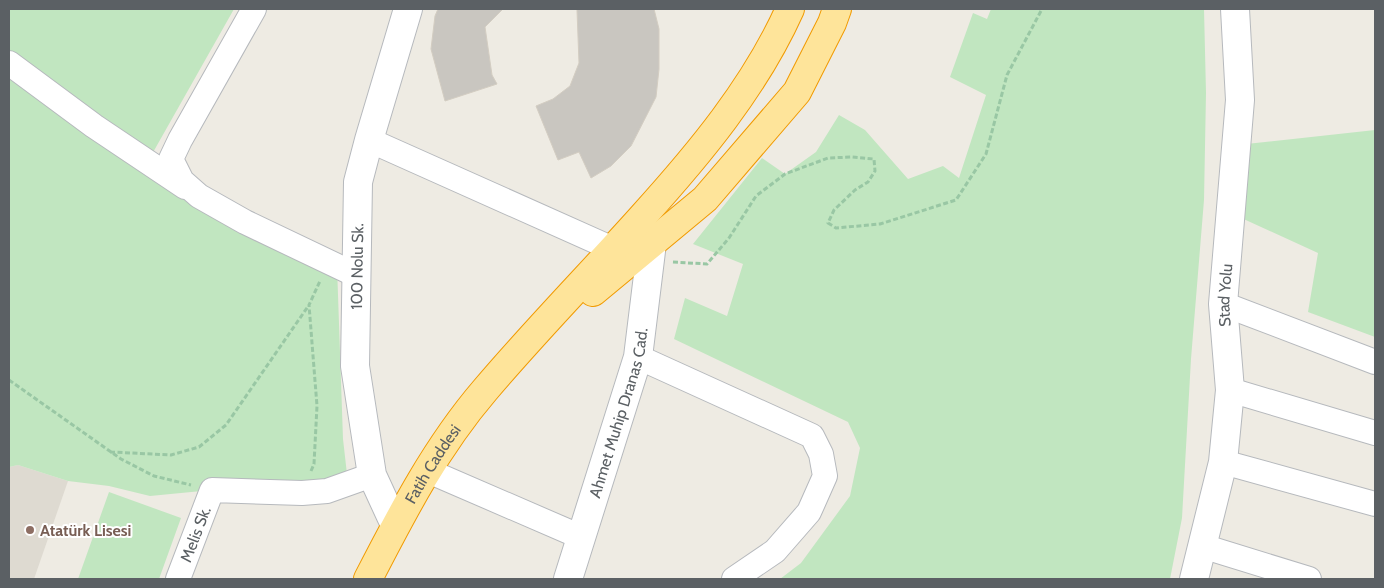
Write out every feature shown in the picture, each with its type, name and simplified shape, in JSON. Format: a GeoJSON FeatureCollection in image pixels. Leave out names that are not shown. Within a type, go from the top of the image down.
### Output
{"type":"FeatureCollection","features":[{"type":"Feature","properties":{"kind":"highway"},"geometry":{"type":"LineString","coordinates":[[514,359],[705,199],[797,92],[837,9]]}},
{"type":"Feature","properties":{"kind":"highway"},"geometry":{"type":"LineString","coordinates":[[514,359],[692,162],[755,76],[783,11]]}},
{"type":"Feature","properties":{"kind":"highway","name":"Fatih Caddesi"},"geometry":{"type":"LineString","coordinates":[[368,579],[395,525],[426,470],[484,392],[514,359]]}},
{"type":"Feature","properties":{"kind":"street"},"geometry":{"type":"LineString","coordinates":[[199,196],[182,181],[171,159],[254,9]]}},
{"type":"Feature","properties":{"kind":"street","name":"100 Nolu Sk."},"geometry":{"type":"LineString","coordinates":[[395,525],[372,475],[355,366],[358,182],[408,9]]}},
{"type":"Feature","properties":{"kind":"street","name":"Stad Yolu"},"geometry":{"type":"LineString","coordinates":[[1194,579],[1223,462],[1230,390],[1223,304],[1240,100],[1234,9]]}},
{"type":"Feature","properties":{"kind":"street"},"geometry":{"type":"LineString","coordinates":[[9,63],[94,126],[199,196],[245,222],[356,275]]}},
{"type":"Feature","properties":{"kind":"street"},"geometry":{"type":"LineString","coordinates":[[369,140],[613,250]]}},
{"type":"Feature","properties":{"kind":"street","name":"Ahmet Muhip Dranas Cad."},"geometry":{"type":"LineString","coordinates":[[568,579],[638,356],[652,243]]}},
{"type":"Feature","properties":{"kind":"street"},"geometry":{"type":"LineString","coordinates":[[1223,304],[1375,362]]}},
{"type":"Feature","properties":{"kind":"street"},"geometry":{"type":"LineString","coordinates":[[638,356],[812,436],[821,454],[825,476],[809,512],[775,551],[734,579]]}},
{"type":"Feature","properties":{"kind":"street"},"geometry":{"type":"LineString","coordinates":[[1230,390],[1375,433]]}},
{"type":"Feature","properties":{"kind":"street"},"geometry":{"type":"LineString","coordinates":[[1223,462],[1375,504]]}},
{"type":"Feature","properties":{"kind":"street"},"geometry":{"type":"LineString","coordinates":[[426,470],[581,537]]}},
{"type":"Feature","properties":{"kind":"street"},"geometry":{"type":"LineString","coordinates":[[212,490],[327,491],[372,475]]}},
{"type":"Feature","properties":{"kind":"street","name":"Melis Sk."},"geometry":{"type":"LineString","coordinates":[[178,579],[212,490]]}},
{"type":"Feature","properties":{"kind":"street"},"geometry":{"type":"LineString","coordinates":[[1202,546],[1260,572],[1310,579]]}},
{"type":"Feature","properties":{"kind":"path"},"geometry":{"type":"LineString","coordinates":[[652,243],[672,262],[707,264],[730,238],[756,196],[784,174],[828,158],[852,157],[874,159],[875,171],[868,182],[855,190],[834,210],[828,223],[836,228],[880,224],[956,200],[986,154],[1007,74],[1042,9]]}},
{"type":"Feature","properties":{"kind":"path"},"geometry":{"type":"LineString","coordinates":[[110,452],[172,455],[199,447],[226,425],[309,305],[329,262]]}},
{"type":"Feature","properties":{"kind":"path"},"geometry":{"type":"LineString","coordinates":[[302,492],[314,464],[317,406],[309,305]]}},
{"type":"Feature","properties":{"kind":"path"},"geometry":{"type":"LineString","coordinates":[[9,380],[121,460],[154,476],[212,490]]}},
{"type":"Feature","properties":{"kind":"shaded area","name":"Atatürk Lisesi"},"geometry":{"type":"Polygon","coordinates":[[[18,465],[68,481],[34,579],[9,579],[9,467],[18,465]]]}},
{"type":"Feature","properties":{"kind":"green space"},"geometry":{"type":"Polygon","coordinates":[[[9,9],[234,9],[147,163],[337,266],[343,439],[348,483],[212,490],[150,496],[109,486],[68,481],[18,465],[9,467],[9,9]]]}},
{"type":"Feature","properties":{"kind":"green space"},"geometry":{"type":"Polygon","coordinates":[[[991,9],[1204,9],[1206,93],[1204,200],[1191,359],[1182,518],[1170,579],[780,579],[801,563],[850,496],[860,448],[848,422],[674,339],[685,298],[727,316],[743,264],[693,244],[762,158],[785,174],[816,152],[839,115],[865,130],[908,179],[943,166],[959,178],[986,95],[950,77],[973,13],[987,19],[991,9]]]}},
{"type":"Feature","properties":{"kind":"green space"},"geometry":{"type":"Polygon","coordinates":[[[1375,130],[1375,337],[1308,312],[1318,253],[1237,216],[1237,145],[1375,130]]]}},
{"type":"Feature","properties":{"kind":"green space"},"geometry":{"type":"Polygon","coordinates":[[[109,492],[181,518],[159,579],[78,579],[109,492]]]}},
{"type":"Feature","properties":{"kind":"building"},"geometry":{"type":"Polygon","coordinates":[[[438,9],[503,9],[485,27],[492,75],[497,84],[445,101],[431,49],[435,16],[438,9]]]}},
{"type":"Feature","properties":{"kind":"building"},"geometry":{"type":"Polygon","coordinates":[[[654,9],[659,29],[659,69],[656,97],[631,146],[611,166],[591,178],[579,152],[558,160],[536,106],[553,99],[570,86],[579,63],[577,10],[654,9]]]}},
{"type":"Feature","properties":{"kind":"place","name":"Atatürk Lisesi"},"geometry":{"type":"Point","coordinates":[30,530]}}]}
